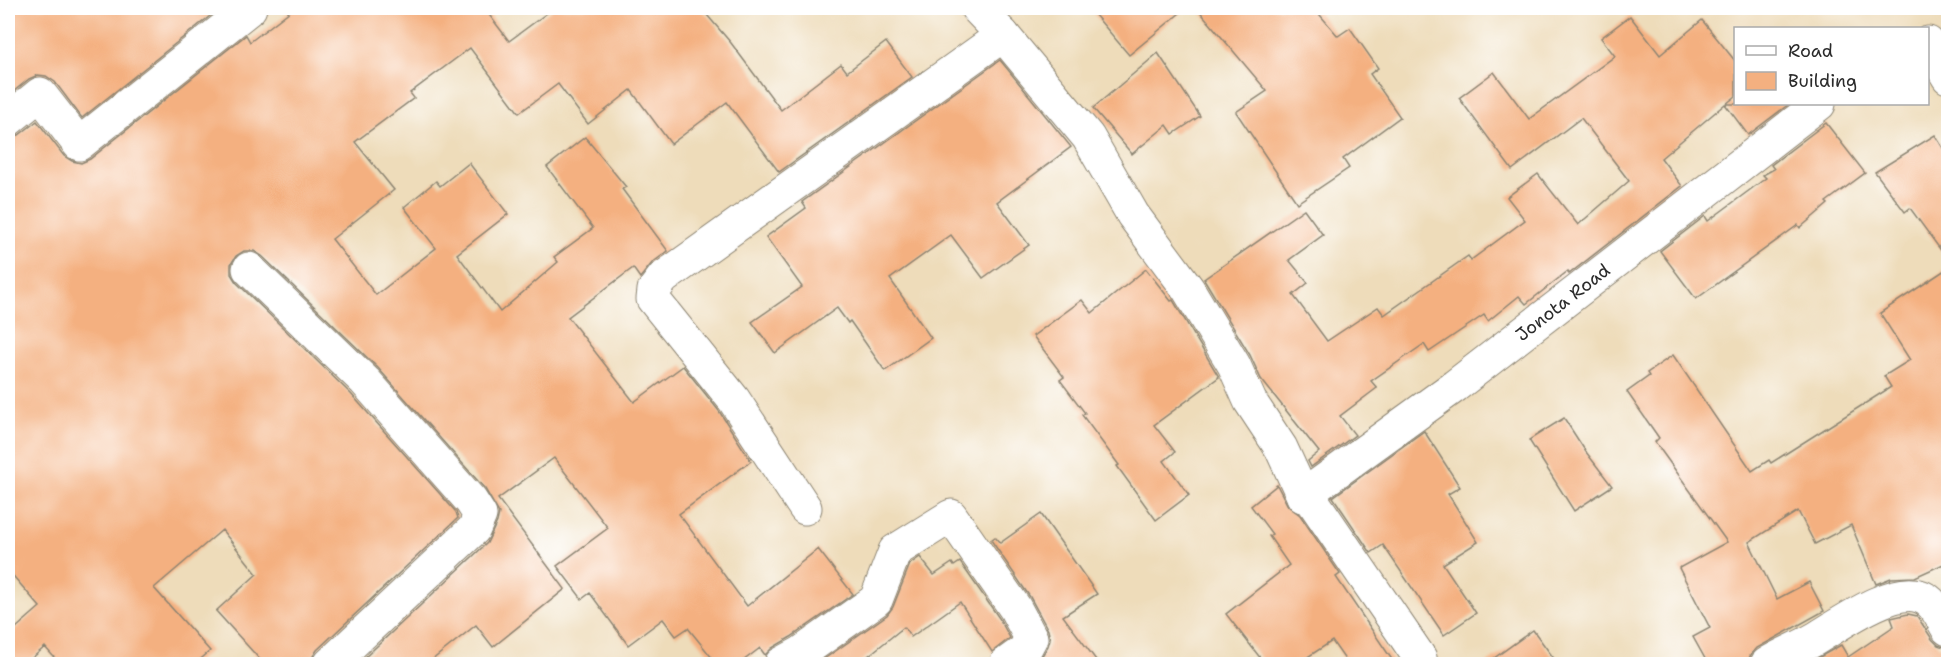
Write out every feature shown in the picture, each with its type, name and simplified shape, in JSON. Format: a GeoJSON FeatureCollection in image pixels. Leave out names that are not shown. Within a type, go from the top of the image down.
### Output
{"type":"FeatureCollection","features":[{"type":"Feature","properties":{"kind":"street"},"geometry":{"type":"LineString","coordinates":[[8,120],[40,94],[79,144],[250,8]]}},
{"type":"Feature","properties":{"kind":"street"},"geometry":{"type":"LineString","coordinates":[[977,8],[1003,35],[1088,137],[1133,215],[1188,289],[1234,364],[1250,401],[1281,448],[1303,496],[1312,500],[1420,658],[1421,664]]}},
{"type":"Feature","properties":{"kind":"street"},"geometry":{"type":"LineString","coordinates":[[805,508],[734,400],[653,300],[654,290],[663,278],[1003,35]]}},
{"type":"Feature","properties":{"kind":"street"},"geometry":{"type":"LineString","coordinates":[[1929,45],[1948,77]]}},
{"type":"Feature","properties":{"kind":"street","name":"Jonota Road"},"geometry":{"type":"LineString","coordinates":[[1303,496],[1455,386],[1818,105]]}},
{"type":"Feature","properties":{"kind":"street"},"geometry":{"type":"LineString","coordinates":[[249,269],[364,381],[471,501],[480,515],[474,529],[330,664]]}},
{"type":"Feature","properties":{"kind":"street"},"geometry":{"type":"LineString","coordinates":[[781,664],[801,653],[876,600],[895,551],[951,516],[1015,608],[1031,638],[1024,651],[1006,664]]}},
{"type":"Feature","properties":{"kind":"street"},"geometry":{"type":"LineString","coordinates":[[1767,664],[1814,640],[1861,610],[1904,595],[1917,595],[1931,601],[1948,629]]}},
{"type":"Feature","properties":{"kind":"building"},"geometry":{"type":"Polygon","coordinates":[[[8,8],[220,8],[82,118],[55,82],[46,76],[38,75],[29,79],[8,96],[8,8]]]}},
{"type":"Feature","properties":{"kind":"building"},"geometry":{"type":"Polygon","coordinates":[[[294,8],[484,8],[509,41],[554,8],[701,8],[731,43],[781,110],[841,64],[847,72],[886,42],[912,77],[779,172],[727,102],[671,144],[631,90],[588,124],[558,84],[519,113],[470,48],[410,93],[414,98],[355,142],[394,190],[332,239],[376,295],[436,248],[404,207],[436,181],[440,186],[469,163],[508,214],[457,254],[500,312],[558,262],[554,257],[593,228],[547,167],[585,137],[626,187],[622,189],[668,251],[652,263],[640,278],[633,268],[568,317],[634,402],[683,366],[719,411],[751,461],[679,514],[747,606],[818,549],[853,594],[765,655],[760,648],[739,664],[717,664],[688,628],[676,636],[663,619],[628,645],[590,593],[582,599],[557,566],[608,528],[554,458],[498,499],[565,589],[493,647],[476,625],[427,664],[362,664],[360,662],[487,543],[499,513],[485,489],[378,368],[262,256],[254,251],[244,251],[236,256],[231,264],[231,274],[236,282],[351,394],[456,512],[458,518],[317,650],[308,664],[264,664],[216,611],[257,574],[222,530],[154,588],[210,651],[195,664],[60,664],[45,647],[25,664],[8,664],[8,635],[40,607],[8,570],[8,138],[19,135],[37,121],[64,156],[81,163],[90,159],[246,35],[250,42],[294,8]]]}},
{"type":"Feature","properties":{"kind":"building"},"geometry":{"type":"Polygon","coordinates":[[[1089,8],[1186,8],[1129,55],[1089,8]]]}},
{"type":"Feature","properties":{"kind":"building"},"geometry":{"type":"Polygon","coordinates":[[[1197,8],[1314,8],[1338,36],[1350,28],[1378,68],[1370,74],[1400,117],[1343,159],[1349,168],[1297,203],[1236,112],[1267,91],[1197,8]]]}},
{"type":"Feature","properties":{"kind":"building"},"geometry":{"type":"Polygon","coordinates":[[[1630,16],[1660,55],[1702,20],[1734,60],[1734,98],[1726,104],[1788,105],[1748,135],[1725,104],[1661,158],[1682,186],[1569,274],[1568,271],[1526,304],[1519,296],[1488,321],[1484,315],[1429,352],[1424,344],[1371,381],[1377,388],[1340,416],[1355,435],[1311,467],[1308,461],[1319,452],[1261,379],[1250,355],[1204,279],[1304,209],[1323,235],[1289,260],[1308,283],[1293,295],[1327,341],[1378,307],[1384,315],[1468,256],[1471,260],[1525,220],[1507,197],[1538,174],[1578,225],[1629,181],[1581,118],[1512,170],[1459,98],[1494,72],[1529,119],[1615,56],[1601,38],[1630,16]]]}},
{"type":"Feature","properties":{"kind":"building"},"geometry":{"type":"Polygon","coordinates":[[[1158,53],[1200,116],[1173,134],[1167,125],[1132,154],[1093,108],[1158,53]]]}},
{"type":"Feature","properties":{"kind":"building"},"geometry":{"type":"Polygon","coordinates":[[[1000,60],[1071,147],[997,202],[1029,245],[983,278],[951,235],[890,279],[931,338],[885,371],[850,321],[848,323],[837,308],[775,353],[752,322],[802,287],[766,237],[806,208],[802,202],[1000,60]]]}},
{"type":"Feature","properties":{"kind":"building"},"geometry":{"type":"Polygon","coordinates":[[[1826,123],[1865,173],[1826,202],[1828,204],[1800,228],[1798,225],[1696,299],[1660,251],[1705,216],[1708,221],[1766,178],[1763,175],[1774,169],[1771,165],[1826,123]]]}},
{"type":"Feature","properties":{"kind":"building"},"geometry":{"type":"Polygon","coordinates":[[[1935,135],[1948,156],[1948,260],[1910,208],[1905,212],[1875,172],[1935,135]]]}},
{"type":"Feature","properties":{"kind":"building"},"geometry":{"type":"Polygon","coordinates":[[[1948,268],[1948,562],[1915,577],[1891,578],[1876,584],[1851,525],[1815,544],[1798,511],[1749,542],[1777,599],[1809,582],[1824,611],[1757,648],[1750,656],[1748,664],[1708,664],[1693,637],[1710,628],[1679,568],[1727,542],[1655,442],[1659,438],[1627,392],[1649,376],[1647,373],[1673,355],[1752,471],[1769,460],[1771,463],[1891,387],[1884,376],[1910,360],[1880,313],[1948,268]]]}},
{"type":"Feature","properties":{"kind":"building"},"geometry":{"type":"Polygon","coordinates":[[[1146,269],[1171,301],[1173,300],[1219,377],[1154,425],[1175,452],[1164,461],[1189,495],[1156,520],[1082,415],[1085,413],[1060,380],[1064,377],[1033,336],[1082,300],[1092,313],[1146,269]]]}},
{"type":"Feature","properties":{"kind":"building"},"geometry":{"type":"Polygon","coordinates":[[[1564,418],[1612,486],[1574,511],[1529,440],[1564,418]]]}},
{"type":"Feature","properties":{"kind":"building"},"geometry":{"type":"Polygon","coordinates":[[[1424,431],[1460,487],[1448,494],[1478,542],[1443,564],[1476,613],[1444,635],[1383,545],[1371,553],[1333,497],[1424,431]]]}},
{"type":"Feature","properties":{"kind":"building"},"geometry":{"type":"Polygon","coordinates":[[[1277,485],[1288,506],[1300,515],[1340,574],[1336,577],[1395,664],[1348,664],[1332,641],[1297,664],[1265,664],[1226,614],[1289,565],[1269,536],[1272,534],[1251,506],[1277,485]]]}},
{"type":"Feature","properties":{"kind":"building"},"geometry":{"type":"Polygon","coordinates":[[[1041,514],[1097,594],[1063,616],[1099,664],[1037,664],[1048,646],[1050,639],[1048,630],[1030,597],[991,540],[995,537],[1000,543],[1041,514]]]}},
{"type":"Feature","properties":{"kind":"building"},"geometry":{"type":"Polygon","coordinates":[[[920,557],[934,575],[952,563],[954,566],[960,562],[999,618],[1010,638],[992,652],[960,602],[911,637],[904,627],[858,664],[817,664],[887,615],[893,607],[910,564],[920,557]]]}},
{"type":"Feature","properties":{"kind":"building"},"geometry":{"type":"Polygon","coordinates":[[[1908,614],[1917,616],[1932,639],[1944,647],[1948,654],[1948,664],[1807,664],[1841,645],[1848,657],[1894,626],[1891,618],[1908,614]]]}},
{"type":"Feature","properties":{"kind":"building"},"geometry":{"type":"Polygon","coordinates":[[[1533,630],[1558,664],[1486,664],[1533,630]]]}}]}
